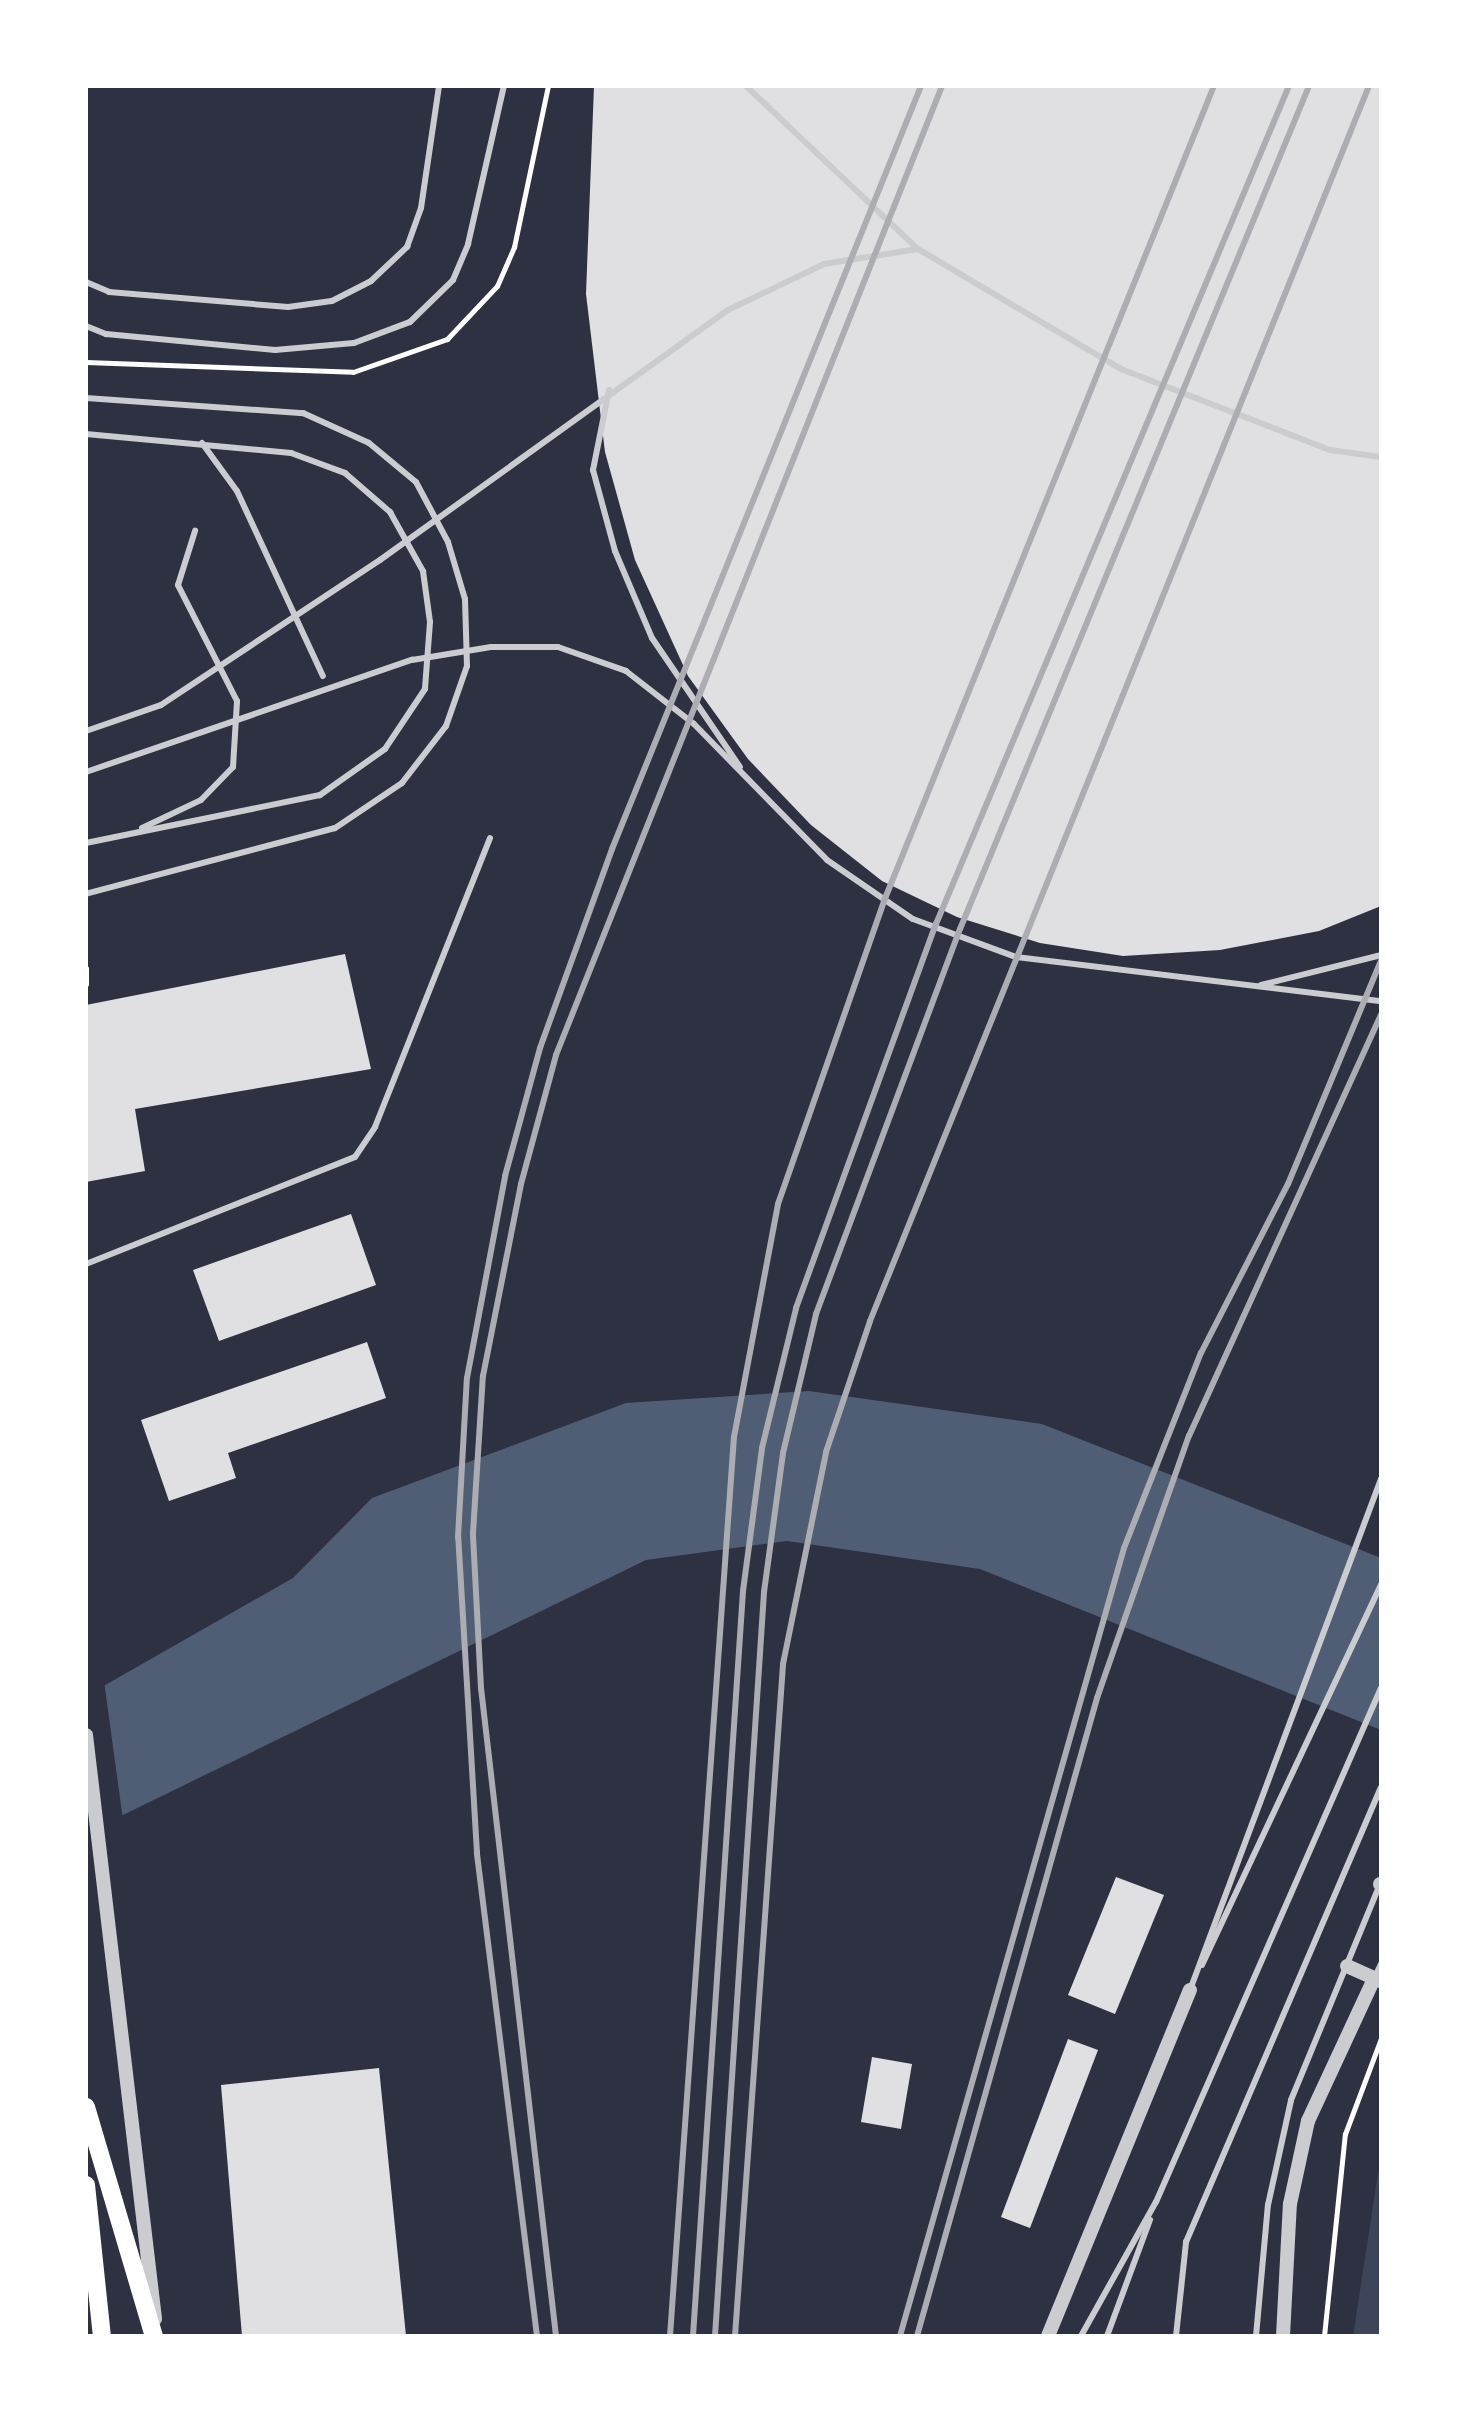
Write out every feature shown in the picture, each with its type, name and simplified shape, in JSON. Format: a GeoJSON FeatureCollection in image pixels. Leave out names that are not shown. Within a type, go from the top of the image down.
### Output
{"type":"FeatureCollection","features":[{"type":"Feature","properties":{"kind":"main road"},"geometry":{"type":"LineString","coordinates":[[86,2107],[155,2336]]}},
{"type":"Feature","properties":{"kind":"main road"},"geometry":{"type":"LineString","coordinates":[[86,2185],[102,2336]]}},
{"type":"Feature","properties":{"kind":"street"},"geometry":{"type":"LineString","coordinates":[[86,1735],[110,1897],[155,2336]]}},
{"type":"Feature","properties":{"kind":"street"},"geometry":{"type":"LineString","coordinates":[[1283,2336],[1290,2204],[1308,2121],[1378,1980],[1347,1966]]}},
{"type":"Feature","properties":{"kind":"street"},"geometry":{"type":"LineString","coordinates":[[1048,2336],[1190,1990]]}},
{"type":"Feature","properties":{"kind":"lane"},"geometry":{"type":"LineString","coordinates":[[86,282],[109,292],[288,307],[332,301],[371,281],[407,247],[421,208],[439,86]]}},
{"type":"Feature","properties":{"kind":"lane"},"geometry":{"type":"LineString","coordinates":[[86,326],[106,334],[275,350],[354,343],[410,322],[453,280],[468,244],[504,86]]}},
{"type":"Feature","properties":{"kind":"lane"},"geometry":{"type":"LineString","coordinates":[[746,86],[918,249],[1121,369],[1330,450],[1381,457]]}},
{"type":"Feature","properties":{"kind":"lane"},"geometry":{"type":"LineString","coordinates":[[86,731],[161,705],[380,560],[609,390],[728,310],[824,264],[918,249]]}},
{"type":"Feature","properties":{"kind":"lane"},"geometry":{"type":"LineString","coordinates":[[609,390],[593,470],[615,551],[652,638],[750,781]]}},
{"type":"Feature","properties":{"kind":"lane"},"geometry":{"type":"LineString","coordinates":[[86,398],[133,397],[303,413],[369,443],[416,482],[448,542],[465,599],[467,666],[446,726],[402,783],[335,828],[86,894]]}},
{"type":"Feature","properties":{"kind":"lane"},"geometry":{"type":"LineString","coordinates":[[86,434],[202,443],[304,458],[345,473],[390,512],[423,571],[430,622],[425,689],[385,749],[320,795],[86,843]]}},
{"type":"Feature","properties":{"kind":"lane"},"geometry":{"type":"LineString","coordinates":[[202,443],[237,491],[323,676]]}},
{"type":"Feature","properties":{"kind":"lane"},"geometry":{"type":"LineString","coordinates":[[134,831],[201,800],[233,767],[237,701],[178,585],[195,531]]}},
{"type":"Feature","properties":{"kind":"lane"},"geometry":{"type":"LineString","coordinates":[[86,772],[109,770],[412,660],[491,647],[558,647],[626,671],[694,724],[827,860],[913,919],[1016,957],[1381,1001]]}},
{"type":"Feature","properties":{"kind":"lane"},"geometry":{"type":"LineString","coordinates":[[86,1264],[355,1157],[375,1127],[490,838]]}},
{"type":"Feature","properties":{"kind":"lane"},"geometry":{"type":"LineString","coordinates":[[1253,987],[1381,955]]}},
{"type":"Feature","properties":{"kind":"lane"},"geometry":{"type":"LineString","coordinates":[[1190,1990],[1262,1788],[1381,1479]]}},
{"type":"Feature","properties":{"kind":"lane"},"geometry":{"type":"LineString","coordinates":[[1190,1990],[1287,1798],[1381,1585]]}},
{"type":"Feature","properties":{"kind":"lane"},"geometry":{"type":"LineString","coordinates":[[1107,2336],[1156,2202],[1381,1688]]}},
{"type":"Feature","properties":{"kind":"lane"},"geometry":{"type":"LineString","coordinates":[[1176,2336],[1186,2242],[1381,1788]]}},
{"type":"Feature","properties":{"kind":"lane"},"geometry":{"type":"LineString","coordinates":[[1256,2336],[1268,2205],[1291,2100],[1381,1884]]}},
{"type":"Feature","properties":{"kind":"lane"},"geometry":{"type":"LineString","coordinates":[[1378,1980],[1381,1964]]}},
{"type":"Feature","properties":{"kind":"lane"},"geometry":{"type":"LineString","coordinates":[[1081,2336],[1156,2202]]}},
{"type":"Feature","properties":{"kind":"path"},"geometry":{"type":"LineString","coordinates":[[86,362],[353,372],[447,339],[497,286],[514,247],[548,86]]}},
{"type":"Feature","properties":{"kind":"path"},"geometry":{"type":"LineString","coordinates":[[86,968],[86,984]]}},
{"type":"Feature","properties":{"kind":"path"},"geometry":{"type":"LineString","coordinates":[[1324,2336],[1345,2134],[1381,2038]]}},
{"type":"Feature","properties":{"kind":"shaded area"},"geometry":{"type":"Polygon","coordinates":[[[809,1391],[1042,1424],[1381,1558],[1381,1730],[980,1569],[787,1541],[646,1560],[86,1833],[86,1696],[293,1578],[372,1498],[626,1403],[809,1391]]]}},
{"type":"Feature","properties":{"kind":"shaded area"},"geometry":{"type":"Polygon","coordinates":[[[1381,2166],[1381,2336],[1353,2336],[1378,2173],[1381,2166]]]}},
{"type":"Feature","properties":{"kind":"pier"},"geometry":{"type":"Polygon","coordinates":[[[104,1681],[123,1820],[86,1837],[86,1691],[104,1681]]]}},
{"type":"Feature","properties":{"kind":"building"},"geometry":{"type":"Polygon","coordinates":[[[594,86],[1381,86],[1381,906],[1319,931],[1220,950],[1123,956],[1040,943],[957,917],[882,881],[811,825],[748,759],[688,676],[635,560],[605,452],[586,294],[594,86]]]}},
{"type":"Feature","properties":{"kind":"building"},"geometry":{"type":"Polygon","coordinates":[[[345,954],[371,1069],[135,1109],[145,1171],[86,1182],[86,1005],[345,954]]]}},
{"type":"Feature","properties":{"kind":"building"},"geometry":{"type":"Polygon","coordinates":[[[351,1214],[376,1285],[219,1341],[193,1270],[351,1214]]]}},
{"type":"Feature","properties":{"kind":"building"},"geometry":{"type":"Polygon","coordinates":[[[367,1342],[386,1398],[228,1453],[236,1478],[169,1501],[141,1420],[367,1342]]]}},
{"type":"Feature","properties":{"kind":"building"},"geometry":{"type":"Polygon","coordinates":[[[1116,1877],[1164,1895],[1115,2014],[1068,1995],[1116,1877]]]}},
{"type":"Feature","properties":{"kind":"building"},"geometry":{"type":"Polygon","coordinates":[[[1068,2039],[1098,2050],[1030,2228],[1001,2217],[1068,2039]]]}},
{"type":"Feature","properties":{"kind":"building"},"geometry":{"type":"Polygon","coordinates":[[[872,2057],[912,2064],[901,2129],[861,2122],[872,2057]]]}},
{"type":"Feature","properties":{"kind":"building"},"geometry":{"type":"Polygon","coordinates":[[[379,2068],[406,2336],[242,2336],[221,2085],[379,2068]]]}},
{"type":"Feature","properties":{"kind":"railway"},"geometry":{"type":"LineString","coordinates":[[537,2336],[477,1853],[458,1537],[467,1378],[505,1176],[540,1048],[612,849],[921,86]]}},
{"type":"Feature","properties":{"kind":"railway"},"geometry":{"type":"LineString","coordinates":[[556,2336],[481,1688],[473,1533],[483,1376],[521,1184],[556,1055],[942,86]]}},
{"type":"Feature","properties":{"kind":"railway"},"geometry":{"type":"LineString","coordinates":[[670,2336],[734,1437],[778,1204],[884,901],[1214,86]]}},
{"type":"Feature","properties":{"kind":"railway"},"geometry":{"type":"LineString","coordinates":[[693,2336],[743,1591],[762,1448],[796,1308],[936,924],[1289,86]]}},
{"type":"Feature","properties":{"kind":"railway"},"geometry":{"type":"LineString","coordinates":[[715,2336],[764,1592],[783,1453],[816,1314],[960,929],[1309,86]]}},
{"type":"Feature","properties":{"kind":"railway"},"geometry":{"type":"LineString","coordinates":[[735,2336],[783,1664],[826,1452],[870,1321],[1369,86]]}},
{"type":"Feature","properties":{"kind":"railway"},"geometry":{"type":"LineString","coordinates":[[900,2336],[1124,1548],[1201,1353],[1288,1184],[1381,961]]}},
{"type":"Feature","properties":{"kind":"railway"},"geometry":{"type":"LineString","coordinates":[[917,2336],[1097,1698],[1189,1436],[1381,1015]]}}]}
